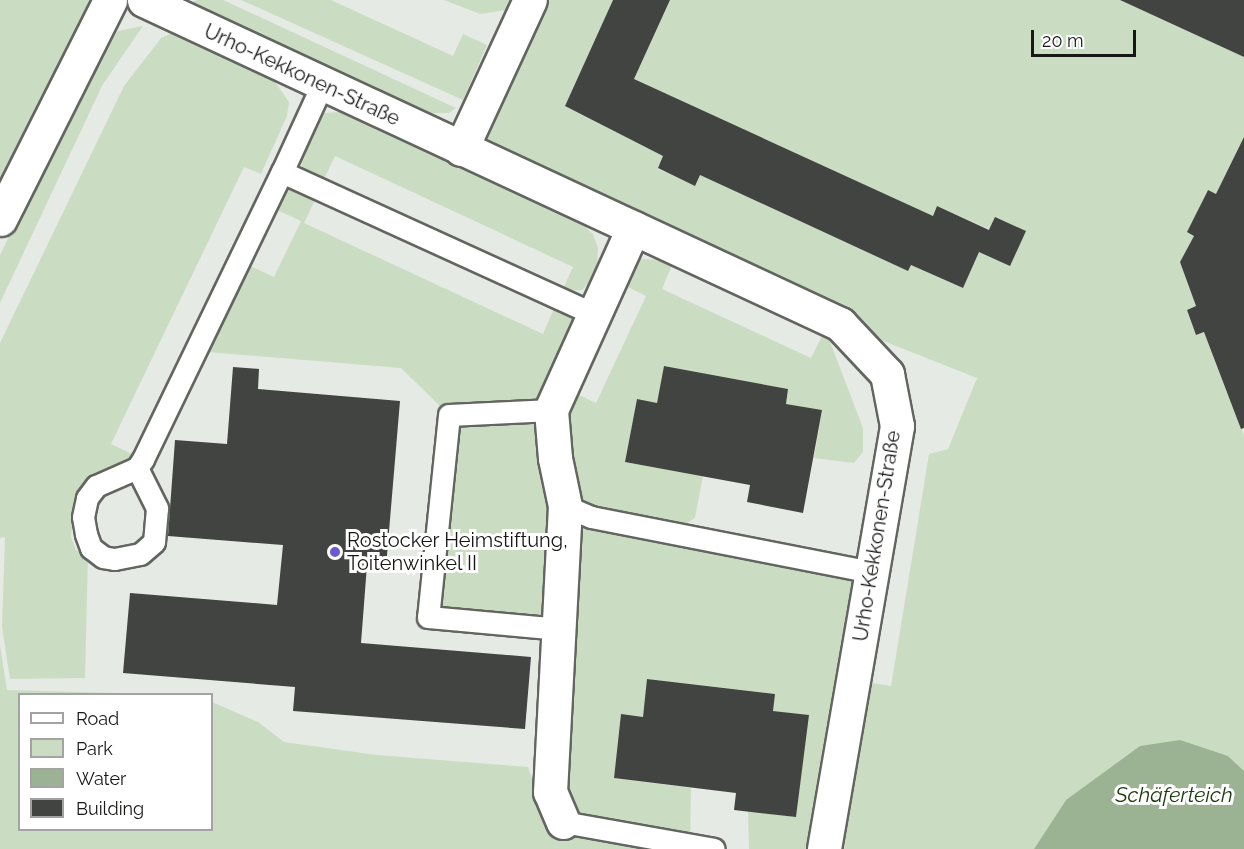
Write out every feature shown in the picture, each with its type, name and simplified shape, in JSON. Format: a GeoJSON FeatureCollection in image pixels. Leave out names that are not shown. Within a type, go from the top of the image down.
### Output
{"type":"FeatureCollection","features":[{"type":"Feature","properties":{"kind":"street"},"geometry":{"type":"LineString","coordinates":[[0,219],[110,0]]}},
{"type":"Feature","properties":{"kind":"street","name":"Urho-Kekkonen-Straße"},"geometry":{"type":"LineString","coordinates":[[144,0],[322,85],[840,324],[887,374],[897,426],[824,849]]}},
{"type":"Feature","properties":{"kind":"street"},"geometry":{"type":"LineString","coordinates":[[462,149],[530,0]]}},
{"type":"Feature","properties":{"kind":"street"},"geometry":{"type":"LineString","coordinates":[[563,822],[550,792],[565,506],[555,458],[551,410],[633,228]]}},
{"type":"Feature","properties":{"kind":"lane"},"geometry":{"type":"LineString","coordinates":[[137,468],[282,172],[322,85]]}},
{"type":"Feature","properties":{"kind":"lane"},"geometry":{"type":"LineString","coordinates":[[282,172],[594,314]]}},
{"type":"Feature","properties":{"kind":"lane"},"geometry":{"type":"LineString","coordinates":[[551,410],[449,415],[428,616],[560,629]]}},
{"type":"Feature","properties":{"kind":"lane"},"geometry":{"type":"LineString","coordinates":[[565,506],[591,517],[872,572]]}},
{"type":"Feature","properties":{"kind":"lane"},"geometry":{"type":"LineString","coordinates":[[563,822],[714,849]]}},
{"type":"Feature","properties":{"kind":"green space"},"geometry":{"type":"Polygon","coordinates":[[[0,0],[95,0],[0,186],[0,0]]]}},
{"type":"Feature","properties":{"kind":"green space"},"geometry":{"type":"Polygon","coordinates":[[[197,0],[223,0],[456,108],[449,113],[430,113],[189,3],[197,0]]]}},
{"type":"Feature","properties":{"kind":"green space"},"geometry":{"type":"Polygon","coordinates":[[[241,0],[331,0],[453,56],[463,34],[487,45],[463,100],[241,0]]]}},
{"type":"Feature","properties":{"kind":"green space"},"geometry":{"type":"Polygon","coordinates":[[[444,0],[511,0],[506,10],[480,14],[444,0]]]}},
{"type":"Feature","properties":{"kind":"green space"},"geometry":{"type":"Polygon","coordinates":[[[530,0],[613,0],[565,106],[663,156],[658,169],[695,185],[700,175],[908,271],[911,265],[962,288],[989,229],[937,206],[933,216],[634,79],[670,0],[1120,0],[1244,57],[1244,172],[1216,194],[1207,190],[1196,215],[1204,218],[1180,262],[1196,306],[1187,310],[1196,335],[1205,332],[1244,435],[1244,771],[1228,756],[1066,800],[1034,849],[749,849],[748,811],[796,817],[808,715],[773,711],[774,694],[648,679],[643,717],[621,715],[614,778],[691,788],[690,849],[0,849],[0,645],[7,690],[116,693],[18,693],[18,831],[213,831],[213,702],[258,722],[284,742],[377,755],[528,767],[539,799],[560,629],[428,617],[449,415],[401,368],[195,351],[239,261],[274,277],[301,221],[266,205],[277,182],[315,200],[304,223],[543,334],[558,299],[593,314],[560,386],[565,506],[872,572],[853,680],[891,686],[929,454],[948,449],[977,378],[830,320],[461,149],[530,0]]]}},
{"type":"Feature","properties":{"kind":"green space"},"geometry":{"type":"Polygon","coordinates":[[[143,26],[103,84],[0,303],[0,255],[102,49],[118,31],[143,26]]]}},
{"type":"Feature","properties":{"kind":"green space"},"geometry":{"type":"Polygon","coordinates":[[[172,33],[275,82],[289,102],[287,116],[261,174],[244,167],[111,444],[136,456],[73,515],[71,537],[76,550],[88,557],[85,678],[10,679],[2,627],[5,537],[0,538],[0,343],[124,86],[161,38],[172,33]]]}},
{"type":"Feature","properties":{"kind":"green space"},"geometry":{"type":"Polygon","coordinates":[[[340,112],[583,225],[593,234],[598,248],[597,269],[591,281],[582,290],[562,291],[573,267],[335,156],[322,183],[316,179],[303,169],[298,147],[309,123],[325,113],[340,112]]]}},
{"type":"Feature","properties":{"kind":"green space"},"geometry":{"type":"Polygon","coordinates":[[[642,259],[662,260],[672,265],[662,289],[811,358],[823,334],[829,339],[863,428],[863,452],[854,463],[814,458],[822,410],[786,404],[788,389],[665,366],[657,403],[637,400],[625,462],[703,476],[695,518],[683,525],[584,506],[572,494],[565,464],[567,389],[596,403],[646,296],[618,282],[628,265],[642,259]]]}},
{"type":"Feature","properties":{"kind":"water","name":"Schäferteich"},"geometry":{"type":"Polygon","coordinates":[[[1180,740],[1228,756],[1244,771],[1244,849],[1034,849],[1066,800],[1140,746],[1180,740]]]}},
{"type":"Feature","properties":{"kind":"building"},"geometry":{"type":"Polygon","coordinates":[[[613,0],[670,0],[634,79],[933,216],[937,206],[989,230],[995,217],[1026,231],[1010,266],[979,252],[963,288],[911,265],[908,271],[700,175],[695,186],[658,168],[663,156],[565,106],[613,0]]]}},
{"type":"Feature","properties":{"kind":"building"},"geometry":{"type":"Polygon","coordinates":[[[1120,0],[1244,0],[1244,57],[1120,0]]]}},
{"type":"Feature","properties":{"kind":"building"},"geometry":{"type":"Polygon","coordinates":[[[1244,137],[1244,428],[1241,429],[1204,332],[1196,335],[1187,310],[1196,306],[1180,262],[1194,236],[1187,232],[1208,190],[1216,194],[1244,137]]]}},
{"type":"Feature","properties":{"kind":"building"},"geometry":{"type":"Polygon","coordinates":[[[664,366],[788,389],[786,404],[822,410],[803,513],[747,502],[750,485],[625,462],[637,399],[657,403],[664,366]]]}},
{"type":"Feature","properties":{"kind":"building","name":"Rostocker Heimstiftung, Toitenwinkel II"},"geometry":{"type":"Polygon","coordinates":[[[233,367],[259,369],[258,389],[400,401],[386,567],[367,565],[361,643],[531,657],[525,729],[293,711],[295,687],[123,673],[130,593],[277,605],[283,545],[168,536],[175,440],[227,444],[233,367]]]}},
{"type":"Feature","properties":{"kind":"building"},"geometry":{"type":"Polygon","coordinates":[[[647,679],[775,694],[773,711],[809,715],[796,817],[734,810],[736,793],[614,778],[621,714],[643,717],[647,679]]]}},
{"type":"Feature","properties":{"kind":"place","name":"Rostocker Heimstiftung, Toitenwinkel II"},"geometry":{"type":"Point","coordinates":[335,552]}}]}
